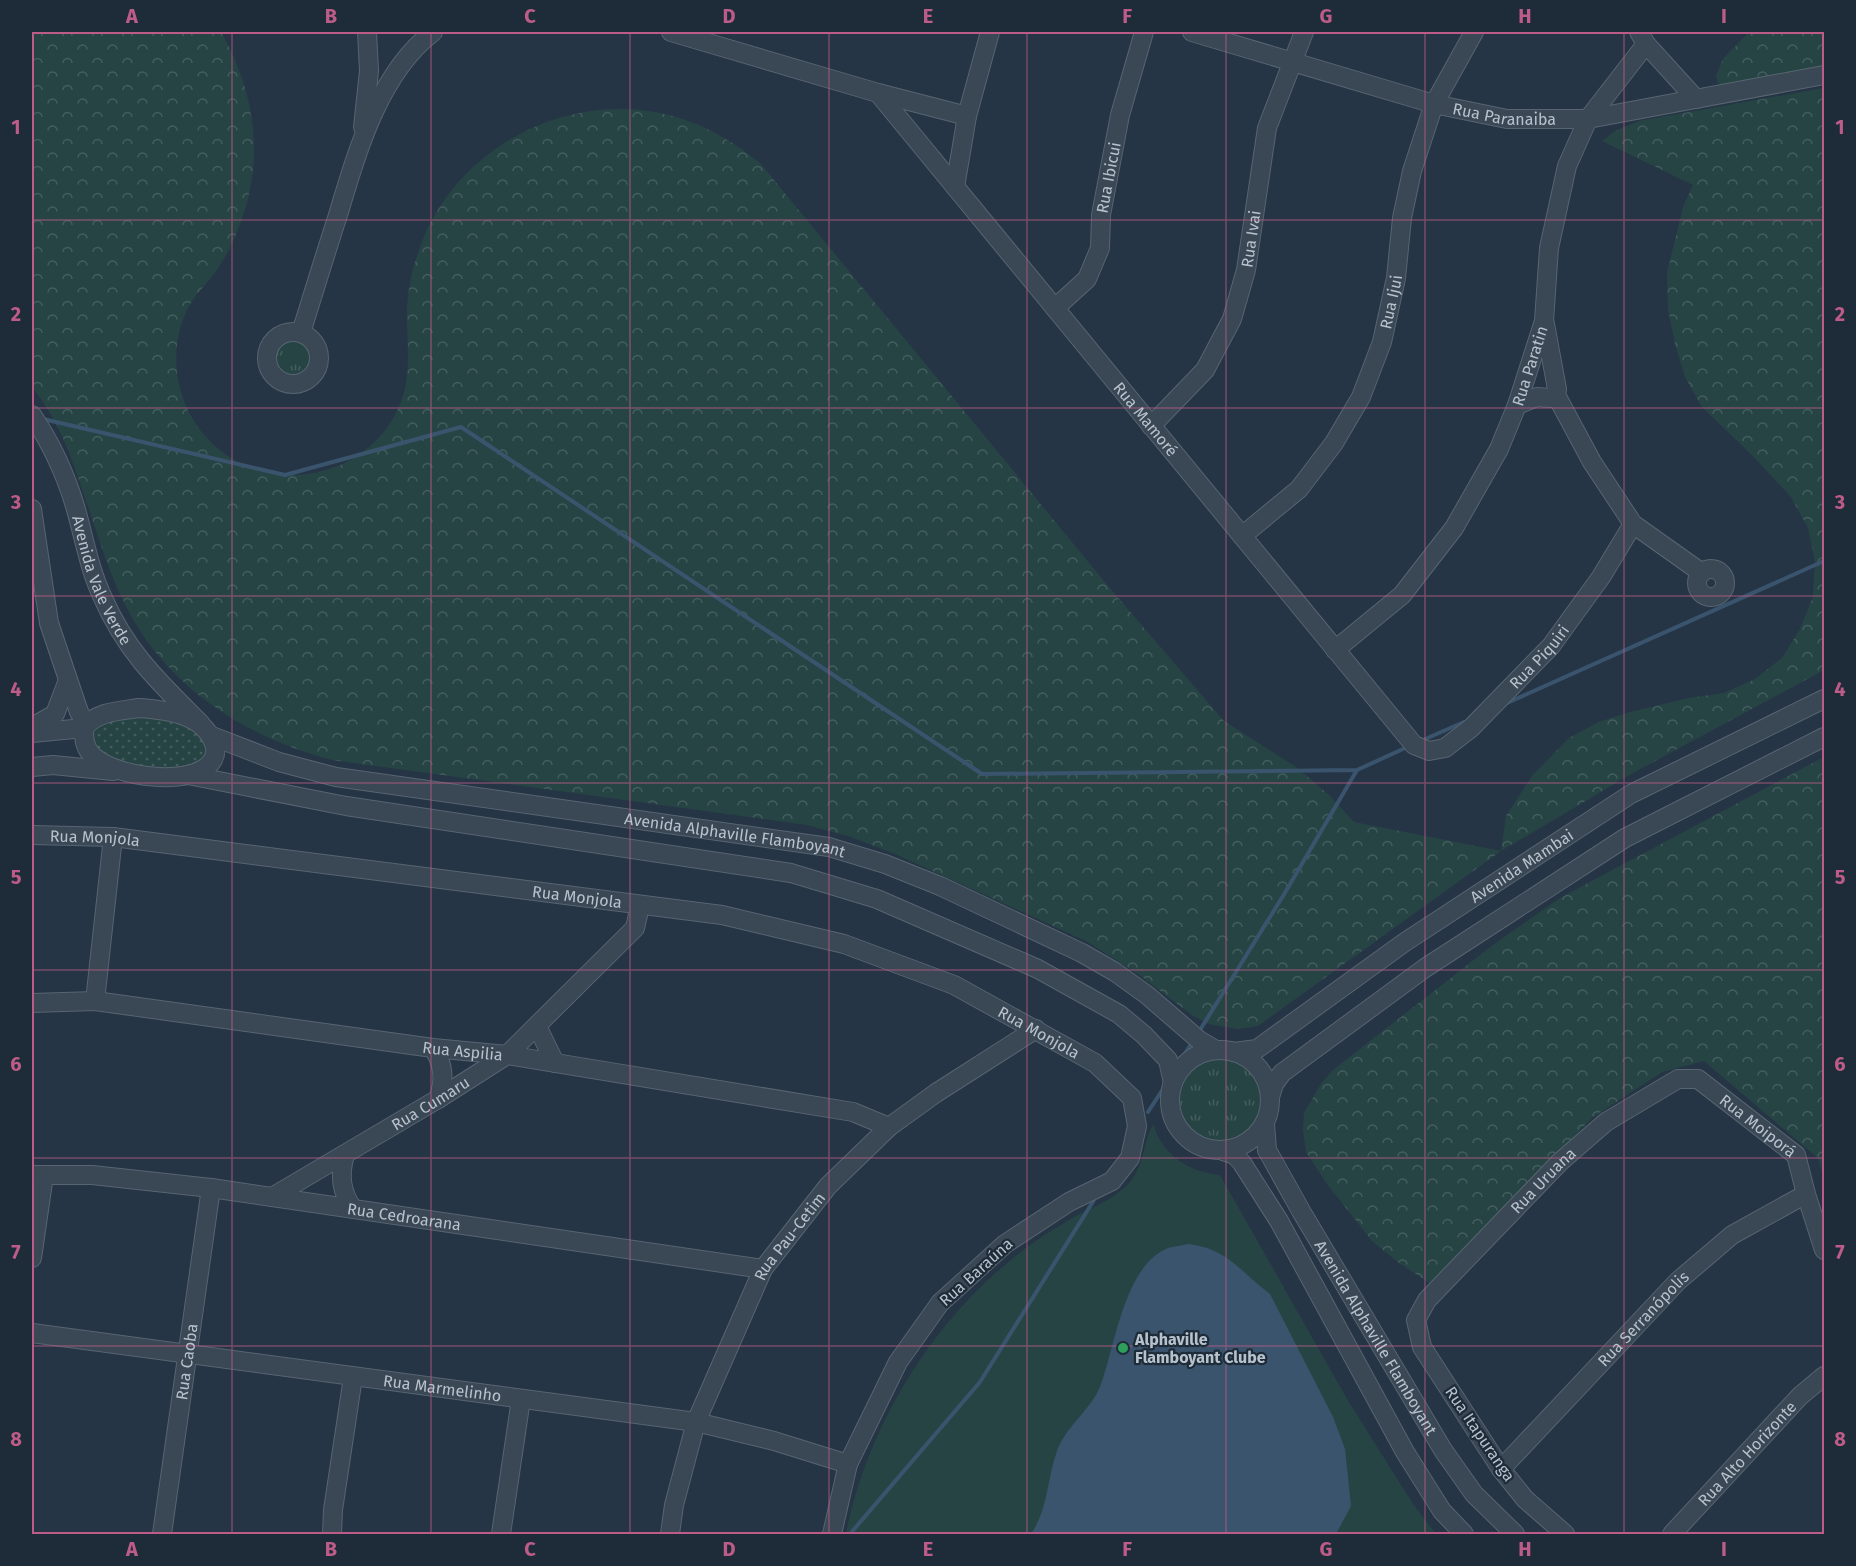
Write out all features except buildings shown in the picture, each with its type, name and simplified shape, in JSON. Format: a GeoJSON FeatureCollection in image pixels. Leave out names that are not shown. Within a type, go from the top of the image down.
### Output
{"type":"FeatureCollection","features":[{"type":"Feature","properties":{"kind":"street"},"geometry":{"type":"LineString","coordinates":[[362,138],[369,71],[367,32]]}},
{"type":"Feature","properties":{"kind":"street"},"geometry":{"type":"LineString","coordinates":[[301,333],[362,138],[392,79],[416,45],[433,32]]}},
{"type":"Feature","properties":{"kind":"street"},"geometry":{"type":"LineString","coordinates":[[671,32],[878,93],[967,116]]}},
{"type":"Feature","properties":{"kind":"street"},"geometry":{"type":"LineString","coordinates":[[955,187],[967,116],[990,32]]}},
{"type":"Feature","properties":{"kind":"street","name":"Rua Ibicui"},"geometry":{"type":"LineString","coordinates":[[1055,308],[1087,279],[1100,248],[1101,215],[1120,115],[1144,32]]}},
{"type":"Feature","properties":{"kind":"street","name":"Rua Paranaiba"},"geometry":{"type":"LineString","coordinates":[[1192,32],[1434,104],[1507,119],[1588,119],[1824,75]]}},
{"type":"Feature","properties":{"kind":"street","name":"Rua Ivai"},"geometry":{"type":"LineString","coordinates":[[1151,426],[1205,370],[1232,319],[1246,270],[1267,128],[1304,32]]}},
{"type":"Feature","properties":{"kind":"street","name":"Rua Ijui"},"geometry":{"type":"LineString","coordinates":[[1242,536],[1299,489],[1334,442],[1361,397],[1382,342],[1396,278],[1402,218],[1412,171],[1434,104],[1474,32]]}},
{"type":"Feature","properties":{"kind":"street"},"geometry":{"type":"LineString","coordinates":[[1642,38],[1696,99]]}},
{"type":"Feature","properties":{"kind":"street","name":"Rua Paratin"},"geometry":{"type":"LineString","coordinates":[[1335,650],[1402,595],[1454,528],[1499,450],[1517,405],[1544,321],[1549,248],[1567,166],[1588,119],[1642,38]]}},
{"type":"Feature","properties":{"kind":"street"},"geometry":{"type":"LineString","coordinates":[[369,71],[392,79]]}},
{"type":"Feature","properties":{"kind":"street","name":"Rua Mamoré"},"geometry":{"type":"LineString","coordinates":[[878,93],[1414,745]]}},
{"type":"Feature","properties":{"kind":"street"},"geometry":{"type":"LineString","coordinates":[[1544,321],[1557,389],[1556,395],[1592,462],[1633,524],[1702,573]]}},
{"type":"Feature","properties":{"kind":"street"},"geometry":{"type":"LineString","coordinates":[[1517,405],[1537,397],[1550,398],[1556,395]]}},
{"type":"Feature","properties":{"kind":"street","name":"Avenida Vale Verde"},"geometry":{"type":"LineString","coordinates":[[32,415],[62,468],[102,596],[120,634],[143,665],[206,730]]}},
{"type":"Feature","properties":{"kind":"street"},"geometry":{"type":"LineString","coordinates":[[32,509],[49,622],[85,726],[85,744],[92,755],[130,773]]}},
{"type":"Feature","properties":{"kind":"street","name":"Rua Piquiri"},"geometry":{"type":"LineString","coordinates":[[1414,745],[1430,751],[1445,748],[1471,728],[1551,646],[1601,578],[1633,524]]}},
{"type":"Feature","properties":{"kind":"street"},"geometry":{"type":"LineString","coordinates":[[32,727],[55,714],[68,680]]}},
{"type":"Feature","properties":{"kind":"street","name":"Avenida Mambai"},"geometry":{"type":"LineString","coordinates":[[1225,1051],[1257,1049],[1405,942],[1631,794],[1824,699]]}},
{"type":"Feature","properties":{"kind":"street","name":"Avenida Alphaville Flamboyant"},"geometry":{"type":"LineString","coordinates":[[85,726],[99,716],[139,708],[163,710],[186,717],[206,730],[279,762],[336,777],[829,847],[885,864],[940,886],[1082,953],[1115,972],[1147,995],[1200,1040],[1225,1051]]}},
{"type":"Feature","properties":{"kind":"street"},"geometry":{"type":"LineString","coordinates":[[32,733],[85,726]]}},
{"type":"Feature","properties":{"kind":"street"},"geometry":{"type":"LineString","coordinates":[[188,776],[202,771],[211,764],[216,751],[206,730]]}},
{"type":"Feature","properties":{"kind":"street","name":"Avenida Mambai"},"geometry":{"type":"LineString","coordinates":[[1270,1097],[1274,1084],[1282,1073],[1425,968],[1625,838],[1824,737]]}},
{"type":"Feature","properties":{"kind":"street"},"geometry":{"type":"LineString","coordinates":[[32,767],[78,766],[130,773]]}},
{"type":"Feature","properties":{"kind":"street","name":"Avenida Alphaville Flamboyant"},"geometry":{"type":"LineString","coordinates":[[130,773],[160,778],[188,776],[346,806],[791,873],[877,899],[1038,969],[1119,1014],[1144,1035],[1168,1060],[1173,1083]]}},
{"type":"Feature","properties":{"kind":"street","name":"Rua Monjola"},"geometry":{"type":"LineString","coordinates":[[32,835],[113,837],[722,915],[844,944],[954,986],[1095,1063]]}},
{"type":"Feature","properties":{"kind":"street"},"geometry":{"type":"LineString","coordinates":[[95,1001],[113,837]]}},
{"type":"Feature","properties":{"kind":"street","name":"Rua Cumaru"},"geometry":{"type":"LineString","coordinates":[[272,1197],[438,1099],[507,1055],[635,928],[640,906]]}},
{"type":"Feature","properties":{"kind":"street","name":"Rua Aspilia"},"geometry":{"type":"LineString","coordinates":[[32,1002],[95,1001],[507,1055],[853,1112],[889,1127]]}},
{"type":"Feature","properties":{"kind":"street"},"geometry":{"type":"LineString","coordinates":[[537,1026],[555,1063]]}},
{"type":"Feature","properties":{"kind":"street","name":"Rua Pau-Cetim"},"geometry":{"type":"LineString","coordinates":[[670,1534],[674,1504],[696,1422],[763,1269],[828,1186],[889,1127],[936,1093],[1036,1029]]}},
{"type":"Feature","properties":{"kind":"street"},"geometry":{"type":"LineString","coordinates":[[433,1047],[440,1061],[443,1076],[438,1099]]}},
{"type":"Feature","properties":{"kind":"street"},"geometry":{"type":"LineString","coordinates":[[1225,1051],[1249,1059],[1262,1072],[1270,1089],[1271,1107],[1265,1124],[1255,1138],[1240,1147],[1223,1151],[1206,1149],[1190,1141],[1179,1129],[1173,1117],[1170,1100],[1173,1083],[1182,1067],[1199,1055],[1225,1051]]}},
{"type":"Feature","properties":{"kind":"street","name":"Rua Baraúna"},"geometry":{"type":"LineString","coordinates":[[832,1534],[848,1464],[898,1362],[940,1303],[1005,1244],[1069,1202],[1112,1181],[1130,1158],[1137,1126],[1132,1098],[1095,1063]]}},
{"type":"Feature","properties":{"kind":"street","name":"Rua Uruana"},"geometry":{"type":"LineString","coordinates":[[1416,1320],[1427,1300],[1560,1162],[1606,1122],[1678,1079],[1698,1079]]}},
{"type":"Feature","properties":{"kind":"street","name":"Rua Moiporá"},"geometry":{"type":"LineString","coordinates":[[1698,1079],[1796,1155],[1824,1250]]}},
{"type":"Feature","properties":{"kind":"street","name":"Avenida Alphaville Flamboyant"},"geometry":{"type":"LineString","coordinates":[[1265,1124],[1267,1150],[1443,1450],[1474,1494],[1515,1534]]}},
{"type":"Feature","properties":{"kind":"street","name":"Avenida Alphaville Flamboyant"},"geometry":{"type":"LineString","coordinates":[[1223,1151],[1235,1155],[1242,1163],[1279,1221],[1405,1452],[1442,1511],[1464,1534]]}},
{"type":"Feature","properties":{"kind":"street"},"geometry":{"type":"LineString","coordinates":[[345,1155],[341,1170],[342,1186],[353,1209]]}},
{"type":"Feature","properties":{"kind":"street"},"geometry":{"type":"LineString","coordinates":[[32,1258],[38,1175]]}},
{"type":"Feature","properties":{"kind":"street","name":"Rua Cedroarana"},"geometry":{"type":"LineString","coordinates":[[38,1175],[92,1175],[211,1188],[763,1269]]}},
{"type":"Feature","properties":{"kind":"street","name":"Rua Caoba"},"geometry":{"type":"LineString","coordinates":[[162,1534],[211,1188]]}},
{"type":"Feature","properties":{"kind":"street","name":"Rua Serranópolis"},"geometry":{"type":"LineString","coordinates":[[1502,1469],[1678,1281],[1732,1235],[1806,1194]]}},
{"type":"Feature","properties":{"kind":"street","name":"Rua Itapuranga"},"geometry":{"type":"LineString","coordinates":[[1416,1320],[1422,1347],[1502,1469],[1525,1499],[1565,1534]]}},
{"type":"Feature","properties":{"kind":"street","name":"Rua Marmelinho"},"geometry":{"type":"LineString","coordinates":[[32,1333],[696,1422],[774,1441],[848,1464]]}},
{"type":"Feature","properties":{"kind":"street","name":"Rua Alto Horizonte"},"geometry":{"type":"LineString","coordinates":[[1672,1534],[1800,1396],[1824,1376]]}},
{"type":"Feature","properties":{"kind":"street"},"geometry":{"type":"LineString","coordinates":[[332,1534],[333,1510],[354,1377]]}},
{"type":"Feature","properties":{"kind":"street"},"geometry":{"type":"LineString","coordinates":[[501,1534],[521,1399]]}},
{"type":"Feature","properties":{"kind":"green space"},"geometry":{"type":"Polygon","coordinates":[[[32,32],[221,32],[231,51],[246,90],[250,110],[254,152],[253,173],[241,223],[233,242],[215,273],[191,303],[178,336],[176,354],[181,390],[195,423],[223,453],[243,465],[277,474],[305,474],[337,466],[352,459],[377,440],[396,413],[405,389],[408,365],[408,299],[411,276],[418,253],[433,218],[454,188],[480,161],[510,139],[544,123],[580,113],[617,109],[655,112],[684,119],[724,138],[760,163],[1108,586],[1224,721],[1296,767],[1329,795],[1354,822],[1501,851],[1258,1026],[1238,1029],[1208,1024],[1192,1015],[1138,974],[1086,941],[893,853],[848,836],[807,825],[332,760],[273,740],[245,726],[193,691],[150,645],[133,619],[110,570],[61,434],[44,403],[32,387],[32,32]]]}},
{"type":"Feature","properties":{"kind":"green space"},"geometry":{"type":"Polygon","coordinates":[[[1749,32],[1824,32],[1824,68],[1725,86],[1718,83],[1716,76],[1723,59],[1749,32]]]}},
{"type":"Feature","properties":{"kind":"green space"},"geometry":{"type":"Polygon","coordinates":[[[1824,88],[1824,670],[1631,774],[1501,851],[1506,816],[1532,776],[1569,738],[1599,722],[1630,712],[1689,698],[1724,693],[1755,679],[1782,658],[1800,629],[1813,597],[1815,562],[1808,528],[1791,497],[1753,456],[1702,407],[1685,377],[1675,344],[1668,309],[1667,273],[1683,207],[1693,185],[1602,141],[1615,131],[1639,121],[1824,88]]]}},
{"type":"Feature","properties":{"kind":"green space"},"geometry":{"type":"Polygon","coordinates":[[[293,337],[301,338],[308,343],[313,350],[313,366],[308,373],[301,378],[293,379],[285,378],[278,373],[273,366],[272,358],[273,350],[278,343],[285,338],[293,337]]]}},
{"type":"Feature","properties":{"kind":"green space"},"geometry":{"type":"Polygon","coordinates":[[[139,716],[184,723],[197,731],[209,751],[201,761],[189,767],[173,771],[156,771],[122,764],[98,751],[91,734],[95,728],[112,719],[139,716]]]}},
{"type":"Feature","properties":{"kind":"green space"},"geometry":{"type":"Polygon","coordinates":[[[1824,757],[1824,1180],[1818,1158],[1704,1061],[1662,1072],[1592,1118],[1431,1284],[1399,1263],[1372,1241],[1327,1184],[1306,1152],[1303,1130],[1304,1113],[1321,1084],[1333,1070],[1493,945],[1560,898],[1824,757]]]}},
{"type":"Feature","properties":{"kind":"green space"},"geometry":{"type":"Polygon","coordinates":[[[1220,1058],[1236,1061],[1250,1070],[1259,1084],[1262,1100],[1259,1116],[1250,1130],[1236,1139],[1220,1142],[1204,1139],[1190,1130],[1181,1116],[1178,1100],[1181,1084],[1190,1070],[1204,1061],[1220,1058]]]}},
{"type":"Feature","properties":{"kind":"green space","name":"Alphaville Flamboyant Clube"},"geometry":{"type":"Polygon","coordinates":[[[1153,1124],[1163,1145],[1178,1160],[1197,1170],[1220,1175],[1347,1399],[1413,1504],[1436,1534],[846,1534],[855,1495],[885,1419],[928,1348],[982,1286],[1012,1259],[1051,1231],[1104,1202],[1124,1188],[1139,1168],[1153,1124]]]}},
{"type":"Feature","properties":{"kind":"water"},"geometry":{"type":"Polygon","coordinates":[[[1188,1244],[1224,1256],[1270,1294],[1333,1417],[1345,1449],[1351,1506],[1336,1534],[1031,1534],[1041,1515],[1060,1443],[1096,1395],[1126,1300],[1134,1284],[1153,1257],[1168,1248],[1188,1244]]]}},
{"type":"Feature","properties":{"kind":"waterway"},"geometry":{"type":"LineString","coordinates":[[43,419],[285,475],[461,427],[982,774],[1357,770],[1403,749]]}},
{"type":"Feature","properties":{"kind":"waterway"},"geometry":{"type":"LineString","coordinates":[[1507,703],[1824,561]]}},
{"type":"Feature","properties":{"kind":"waterway"},"geometry":{"type":"LineString","coordinates":[[1423,740],[1464,722]]}},
{"type":"Feature","properties":{"kind":"waterway"},"geometry":{"type":"LineString","coordinates":[[1200,1030],[1357,770]]}},
{"type":"Feature","properties":{"kind":"waterway"},"geometry":{"type":"LineString","coordinates":[[1183,1057],[1191,1044]]}},
{"type":"Feature","properties":{"kind":"waterway"},"geometry":{"type":"LineString","coordinates":[[1148,1112],[1163,1089]]}},
{"type":"Feature","properties":{"kind":"waterway"},"geometry":{"type":"LineString","coordinates":[[850,1534],[980,1382],[1094,1200]]}},
{"type":"Feature","properties":{"kind":"place","name":"Alphaville Flamboyant Clube"},"geometry":{"type":"Point","coordinates":[1123,1348]}}]}
